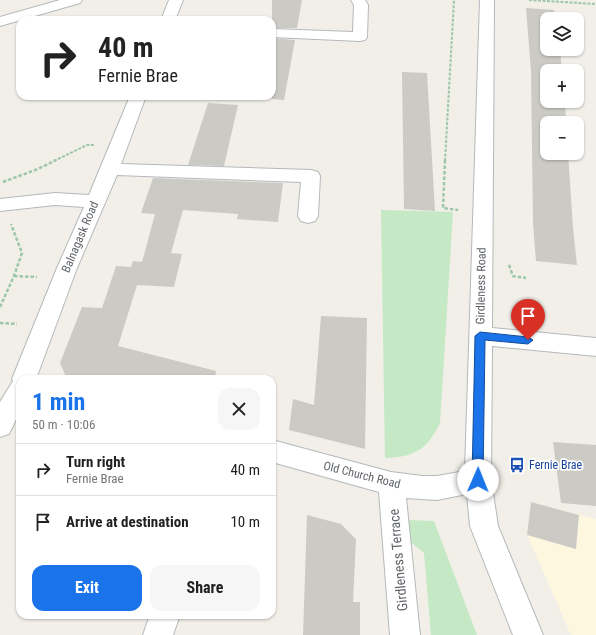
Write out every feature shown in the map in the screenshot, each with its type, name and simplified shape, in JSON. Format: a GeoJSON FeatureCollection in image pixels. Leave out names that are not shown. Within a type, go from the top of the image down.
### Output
{"type":"FeatureCollection","features":[{"type":"Feature","properties":{"kind":"street"},"geometry":{"type":"LineString","coordinates":[[20,16],[75,0]]}},
{"type":"Feature","properties":{"kind":"street"},"geometry":{"type":"LineString","coordinates":[[170,16],[176,0]]}},
{"type":"Feature","properties":{"kind":"street"},"geometry":{"type":"LineString","coordinates":[[276,33],[360,37],[361,5],[358,0]]}},
{"type":"Feature","properties":{"kind":"street","name":"Girdleness Road"},"geometry":{"type":"LineString","coordinates":[[487,0],[478,480],[484,526],[528,635]]}},
{"type":"Feature","properties":{"kind":"street"},"geometry":{"type":"LineString","coordinates":[[0,22],[16,17]]}},
{"type":"Feature","properties":{"kind":"street","name":"Balnagask Road"},"geometry":{"type":"LineString","coordinates":[[26,375],[67,268],[110,169],[136,100]]}},
{"type":"Feature","properties":{"kind":"street"},"geometry":{"type":"LineString","coordinates":[[110,169],[311,176],[308,216]]}},
{"type":"Feature","properties":{"kind":"street"},"geometry":{"type":"LineString","coordinates":[[6,204],[55,199],[95,202]]}},
{"type":"Feature","properties":{"kind":"street"},"geometry":{"type":"LineString","coordinates":[[480,336],[596,348]]}},
{"type":"Feature","properties":{"kind":"street"},"geometry":{"type":"LineString","coordinates":[[0,426],[16,396]]}},
{"type":"Feature","properties":{"kind":"street","name":"Old Church Road"},"geometry":{"type":"LineString","coordinates":[[276,452],[391,484],[422,488],[437,488],[478,480]]}},
{"type":"Feature","properties":{"kind":"street","name":"Girdleness Terrace"},"geometry":{"type":"LineString","coordinates":[[391,484],[405,635]]}},
{"type":"Feature","properties":{"kind":"street"},"geometry":{"type":"LineString","coordinates":[[158,635],[164,619]]}},
{"type":"Feature","properties":{"kind":"path"},"geometry":{"type":"LineString","coordinates":[[454,0],[449,70],[443,208],[482,214]]}},
{"type":"Feature","properties":{"kind":"path"},"geometry":{"type":"LineString","coordinates":[[529,0],[596,4]]}},
{"type":"Feature","properties":{"kind":"path"},"geometry":{"type":"LineString","coordinates":[[0,184],[38,169],[87,145],[119,146]]}},
{"type":"Feature","properties":{"kind":"path"},"geometry":{"type":"LineString","coordinates":[[0,307],[14,276],[22,253],[9,219],[6,204]]}},
{"type":"Feature","properties":{"kind":"path"},"geometry":{"type":"LineString","coordinates":[[14,276],[36,278]]}},
{"type":"Feature","properties":{"kind":"path"},"geometry":{"type":"LineString","coordinates":[[0,323],[17,324]]}},
{"type":"Feature","properties":{"kind":"shaded area"},"geometry":{"type":"Polygon","coordinates":[[[531,502],[596,519],[596,635],[571,635],[527,535],[531,502]]]}},
{"type":"Feature","properties":{"kind":"green space"},"geometry":{"type":"Polygon","coordinates":[[[381,210],[453,212],[440,423],[425,446],[412,454],[385,458],[381,210]]]}},
{"type":"Feature","properties":{"kind":"green space"},"geometry":{"type":"Polygon","coordinates":[[[406,520],[434,521],[477,635],[431,635],[424,553],[408,540],[406,520]]]}},
{"type":"Feature","properties":{"kind":"building"},"geometry":{"type":"Polygon","coordinates":[[[272,0],[302,0],[297,28],[276,28],[276,16],[272,16],[272,0]]]}},
{"type":"Feature","properties":{"kind":"building"},"geometry":{"type":"Polygon","coordinates":[[[526,8],[554,10],[554,12],[540,12],[540,56],[561,56],[561,64],[540,64],[540,108],[565,108],[566,116],[540,116],[540,160],[568,160],[577,265],[536,261],[533,224],[531,71],[526,8]]]}},
{"type":"Feature","properties":{"kind":"building"},"geometry":{"type":"Polygon","coordinates":[[[276,38],[295,40],[284,100],[276,99],[276,38]]]}},
{"type":"Feature","properties":{"kind":"building"},"geometry":{"type":"Polygon","coordinates":[[[402,72],[427,73],[435,211],[404,209],[402,72]]]}},
{"type":"Feature","properties":{"kind":"building"},"geometry":{"type":"Polygon","coordinates":[[[208,103],[238,105],[224,166],[188,165],[208,103]]]}},
{"type":"Feature","properties":{"kind":"building"},"geometry":{"type":"Polygon","coordinates":[[[153,178],[283,183],[278,222],[237,219],[238,214],[183,210],[171,253],[182,254],[174,287],[137,285],[118,346],[216,371],[216,375],[65,375],[60,363],[82,307],[102,308],[116,266],[131,267],[133,261],[142,262],[155,214],[141,213],[153,178]]]}},
{"type":"Feature","properties":{"kind":"building"},"geometry":{"type":"Polygon","coordinates":[[[321,316],[367,318],[365,449],[289,430],[293,399],[314,405],[321,316]]]}},
{"type":"Feature","properties":{"kind":"building"},"geometry":{"type":"Polygon","coordinates":[[[553,442],[596,445],[596,506],[561,503],[553,442]]]}},
{"type":"Feature","properties":{"kind":"building"},"geometry":{"type":"Polygon","coordinates":[[[531,502],[579,515],[576,549],[527,535],[531,502]]]}},
{"type":"Feature","properties":{"kind":"building"},"geometry":{"type":"Polygon","coordinates":[[[307,515],[341,524],[356,539],[353,602],[360,602],[360,635],[303,635],[307,515]]]}},
{"type":"Feature","properties":{"kind":"place","name":"Fernie Brae"},"geometry":{"type":"Point","coordinates":[517,465]}},
{"type":"Feature","properties":{"kind":"route"},"geometry":{"type":"LineString","coordinates":[[478,480],[480,336],[528,340]]}}]}
